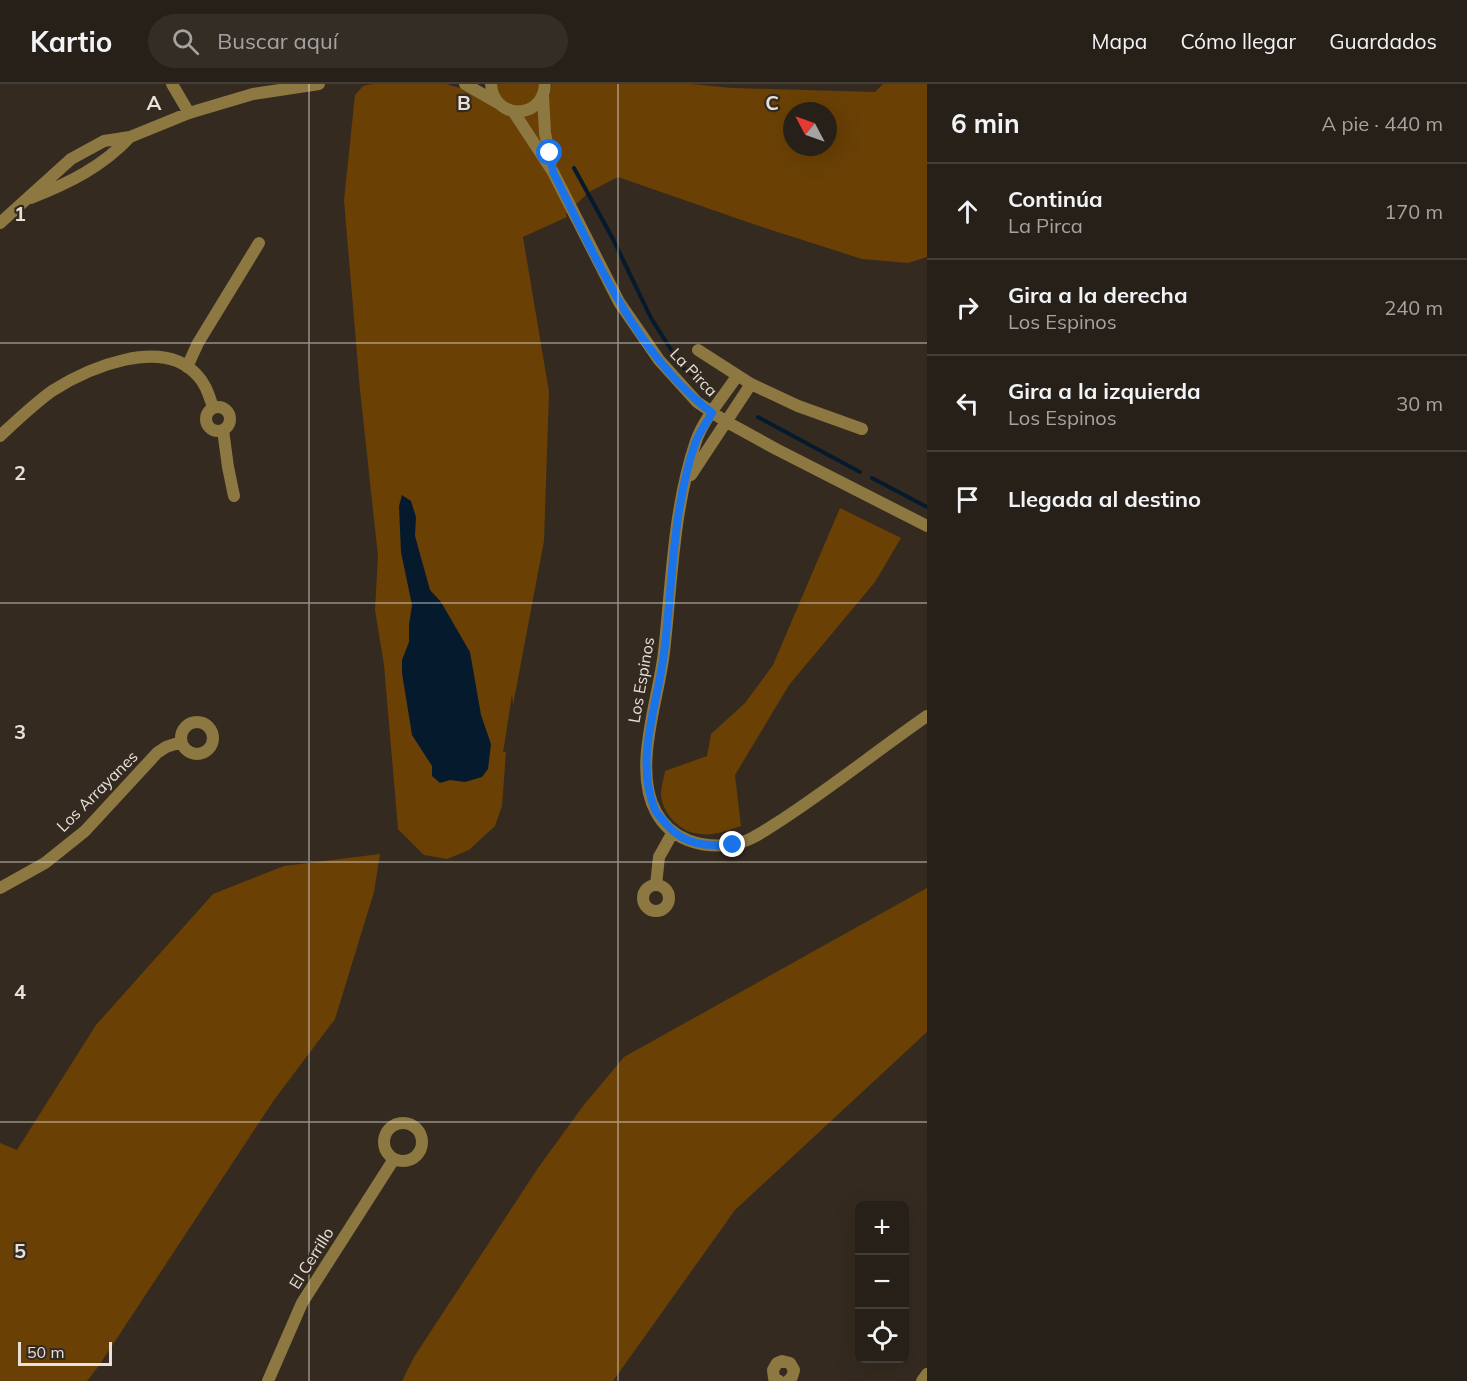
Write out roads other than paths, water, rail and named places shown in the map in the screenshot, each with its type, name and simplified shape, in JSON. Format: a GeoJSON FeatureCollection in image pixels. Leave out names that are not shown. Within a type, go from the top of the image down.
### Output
{"type":"FeatureCollection","features":[{"type":"Feature","properties":{"kind":"street"},"geometry":{"type":"LineString","coordinates":[[172,84],[189,113]]}},
{"type":"Feature","properties":{"kind":"street"},"geometry":{"type":"LineString","coordinates":[[0,223],[71,159],[104,141],[130,137],[189,113],[253,94],[319,84]]}},
{"type":"Feature","properties":{"kind":"street"},"geometry":{"type":"LineString","coordinates":[[465,84],[513,111],[522,112],[538,103],[545,87]]}},
{"type":"Feature","properties":{"kind":"street"},"geometry":{"type":"LineString","coordinates":[[491,84],[492,93],[498,103]]}},
{"type":"Feature","properties":{"kind":"street","name":"La Pirca"},"geometry":{"type":"LineString","coordinates":[[545,87],[545,133],[553,172]]}},
{"type":"Feature","properties":{"kind":"street","name":"La Pirca"},"geometry":{"type":"LineString","coordinates":[[513,111],[553,172],[619,302],[659,360],[697,402],[726,421],[927,526]]}},
{"type":"Feature","properties":{"kind":"street"},"geometry":{"type":"LineString","coordinates":[[27,199],[67,184],[114,154],[130,137]]}},
{"type":"Feature","properties":{"kind":"street"},"geometry":{"type":"LineString","coordinates":[[187,367],[198,343],[259,243]]}},
{"type":"Feature","properties":{"kind":"street"},"geometry":{"type":"LineString","coordinates":[[698,350],[751,384],[798,406],[862,429]]}},
{"type":"Feature","properties":{"kind":"street"},"geometry":{"type":"LineString","coordinates":[[0,436],[52,392],[87,372],[126,359],[140,357],[162,357],[187,367],[197,374],[207,388],[213,407]]}},
{"type":"Feature","properties":{"kind":"street","name":"Los Espinos"},"geometry":{"type":"LineString","coordinates":[[737,376],[697,439],[677,516],[664,655],[649,733],[647,785],[656,813],[673,832],[683,839],[705,846],[733,845],[758,835],[818,796],[927,716]]}},
{"type":"Feature","properties":{"kind":"street","name":"Los Espinos"},"geometry":{"type":"LineString","coordinates":[[685,483],[751,384]]}},
{"type":"Feature","properties":{"kind":"street"},"geometry":{"type":"LineString","coordinates":[[213,407],[221,407],[230,416],[229,424],[223,430],[216,431],[207,424],[206,416],[213,407]]}},
{"type":"Feature","properties":{"kind":"street"},"geometry":{"type":"LineString","coordinates":[[223,430],[234,496]]}},
{"type":"Feature","properties":{"kind":"street","name":"Los Arrayanes"},"geometry":{"type":"LineString","coordinates":[[2,885],[45,863],[85,831],[158,753],[166,747],[181,742]]}},
{"type":"Feature","properties":{"kind":"street"},"geometry":{"type":"LineString","coordinates":[[656,885],[659,857],[673,832]]}},
{"type":"Feature","properties":{"kind":"street","name":"El Cerrillo"},"geometry":{"type":"LineString","coordinates":[[268,1381],[302,1303],[394,1159]]}},
{"type":"Feature","properties":{"kind":"street"},"geometry":{"type":"LineString","coordinates":[[774,1380],[774,1366],[786,1361],[794,1370],[788,1381]]}},
{"type":"Feature","properties":{"kind":"street"},"geometry":{"type":"LineString","coordinates":[[922,1381],[927,1374]]}},
{"type":"Feature","properties":{"kind":"water"},"geometry":{"type":"Polygon","coordinates":[[[402,495],[411,501],[416,517],[415,536],[430,590],[441,602],[470,652],[481,715],[491,744],[488,769],[482,777],[465,782],[450,780],[440,783],[432,776],[432,766],[412,735],[402,673],[402,660],[409,642],[412,605],[401,552],[399,506],[402,495]]]}},
{"type":"Feature","properties":{"kind":"waterway"},"geometry":{"type":"LineString","coordinates":[[574,168],[613,239],[651,318],[682,367],[711,388]]}},
{"type":"Feature","properties":{"kind":"waterway"},"geometry":{"type":"LineString","coordinates":[[758,417],[860,472]]}},
{"type":"Feature","properties":{"kind":"waterway"},"geometry":{"type":"LineString","coordinates":[[872,478],[927,507]]}}]}
